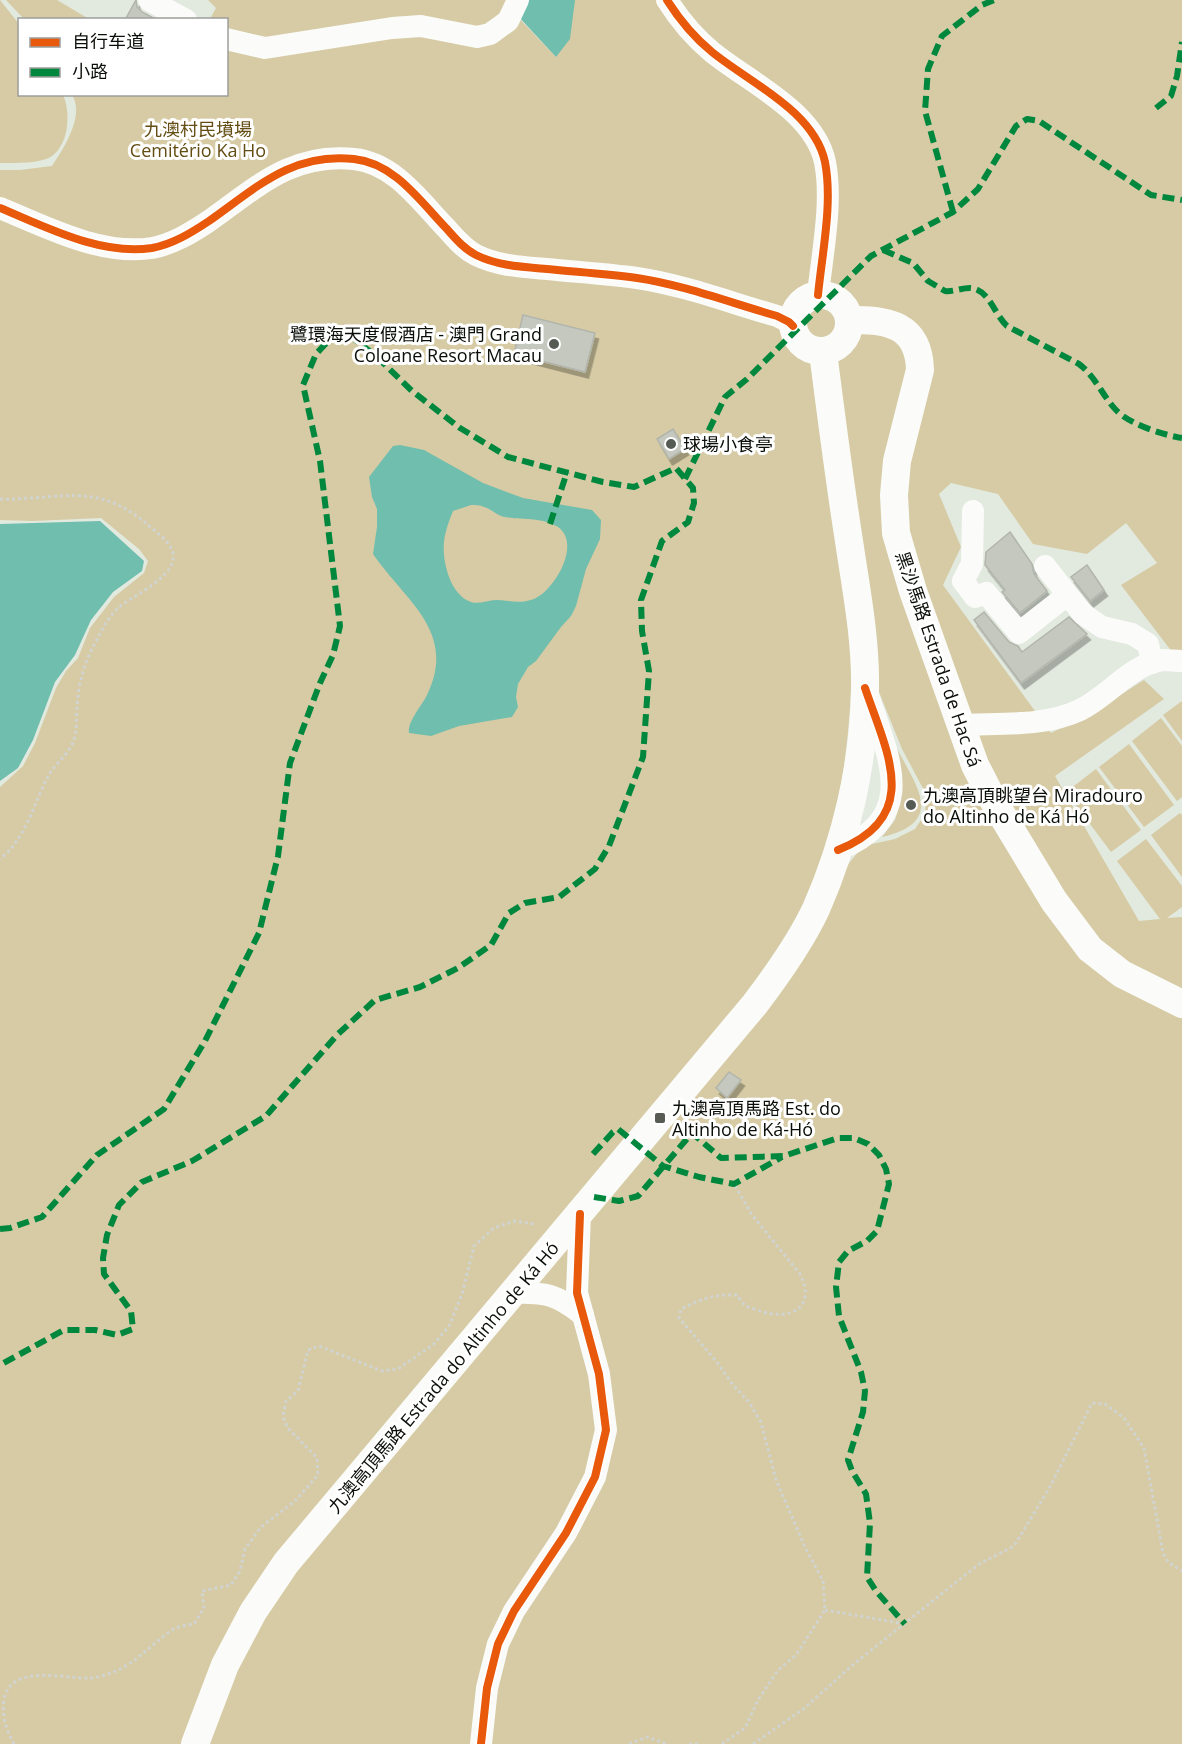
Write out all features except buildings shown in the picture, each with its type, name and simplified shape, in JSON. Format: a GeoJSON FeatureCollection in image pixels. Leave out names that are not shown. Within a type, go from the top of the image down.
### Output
{"type":"FeatureCollection","features":[{"type":"Feature","properties":{"kind":"main road"},"geometry":{"type":"LineString","coordinates":[[832,297],[839,301],[850,320],[843,342],[823,352],[814,351],[800,342],[796,312],[832,297]]}},
{"type":"Feature","properties":{"kind":"main road","name":"黑沙馬路 Estrada de Hac Sá"},"geometry":{"type":"LineString","coordinates":[[850,320],[882,321],[895,325],[906,332],[920,355],[920,370],[897,461],[894,495],[896,532],[910,582],[975,765],[993,800],[1054,901],[1090,949],[1122,974],[1182,1004]]}},
{"type":"Feature","properties":{"kind":"main road","name":"九澳高頂馬路 Estrada do Altinho de Ká Hó"},"geometry":{"type":"LineString","coordinates":[[195,1744],[225,1665],[253,1612],[286,1563],[580,1215],[775,978],[816,909],[838,850],[849,810],[862,743],[866,688],[862,635],[823,352]]}},
{"type":"Feature","properties":{"kind":"street"},"geometry":{"type":"LineString","coordinates":[[149,0],[182,18]]}},
{"type":"Feature","properties":{"kind":"street"},"geometry":{"type":"LineString","coordinates":[[228,39],[265,48],[392,28],[421,26],[477,37],[490,34],[508,21],[518,0]]}},
{"type":"Feature","properties":{"kind":"street"},"geometry":{"type":"LineString","coordinates":[[0,208],[100,245],[127,249],[151,248],[174,242],[195,231],[276,175],[293,166],[319,158],[357,159],[387,170],[402,182],[455,238],[474,254],[488,260],[520,267],[661,282],[796,312],[828,199],[824,161],[818,141],[795,113],[711,51],[684,23],[667,0]]}},
{"type":"Feature","properties":{"kind":"street"},"geometry":{"type":"LineString","coordinates":[[973,511],[972,564],[963,581],[975,597],[986,593],[1019,633],[1067,594]]}},
{"type":"Feature","properties":{"kind":"street"},"geometry":{"type":"LineString","coordinates":[[1046,566],[1083,614],[1102,627],[1132,634],[1148,644],[1152,663]]}},
{"type":"Feature","properties":{"kind":"street"},"geometry":{"type":"LineString","coordinates":[[960,725],[1047,721],[1065,716],[1082,709],[1111,691],[1138,670],[1152,663],[1164,660],[1182,661]]}},
{"type":"Feature","properties":{"kind":"street"},"geometry":{"type":"LineString","coordinates":[[838,850],[858,842],[875,828],[887,809],[892,788],[891,766],[866,688]]}},
{"type":"Feature","properties":{"kind":"street"},"geometry":{"type":"LineString","coordinates":[[481,1744],[487,1688],[498,1644],[514,1611],[566,1533],[595,1477],[606,1430],[599,1374],[577,1293],[580,1215]]}},
{"type":"Feature","properties":{"kind":"street"},"geometry":{"type":"LineString","coordinates":[[514,1293],[539,1292],[555,1297],[563,1300],[583,1315]]}},
{"type":"Feature","properties":{"kind":"path"},"geometry":{"type":"LineString","coordinates":[[0,499],[74,495],[107,500],[133,513],[169,544],[173,552],[173,561],[168,572],[117,609],[106,623],[91,650],[80,682],[73,743],[51,771],[40,792],[34,811],[15,843],[0,859]]}},
{"type":"Feature","properties":{"kind":"path"},"geometry":{"type":"LineString","coordinates":[[722,1744],[745,1728],[758,1700],[778,1670],[796,1655],[825,1610],[823,1581],[776,1480],[761,1422],[749,1402],[733,1385],[716,1360],[679,1318],[681,1309],[702,1298],[724,1294],[736,1295],[746,1306],[782,1316],[792,1314],[804,1300],[804,1282],[800,1274],[752,1215],[734,1184]]}},
{"type":"Feature","properties":{"kind":"path"},"geometry":{"type":"LineString","coordinates":[[14,1744],[5,1728],[3,1712],[5,1694],[15,1682],[32,1676],[92,1678],[117,1670],[142,1656],[174,1629],[194,1623],[204,1608],[202,1592],[231,1585],[240,1571],[245,1549],[261,1527],[295,1501],[318,1475],[317,1458],[288,1427],[283,1416],[286,1401],[298,1391],[308,1350],[319,1346],[382,1371],[399,1369],[434,1344],[449,1326],[462,1294],[474,1246],[494,1228],[514,1221],[534,1224]]}},
{"type":"Feature","properties":{"kind":"path"},"geometry":{"type":"LineString","coordinates":[[753,1744],[802,1710],[979,1564],[1014,1546],[1050,1487],[1092,1403],[1105,1404],[1125,1418],[1144,1448],[1163,1553],[1168,1562],[1182,1571]]}},
{"type":"Feature","properties":{"kind":"path"},"geometry":{"type":"LineString","coordinates":[[825,1610],[905,1624]]}},
{"type":"Feature","properties":{"kind":"path"},"geometry":{"type":"LineString","coordinates":[[629,1744],[647,1737],[667,1744]]}},
{"type":"Feature","properties":{"kind":"path"},"geometry":{"type":"LineString","coordinates":[[761,1744],[764,1737]]}},
{"type":"Feature","properties":{"kind":"path"},"geometry":{"type":"LineString","coordinates":[[689,1744],[700,1744]]}},
{"type":"Feature","properties":{"kind":"green space"},"geometry":{"type":"Polygon","coordinates":[[[0,0],[18,23],[18,96],[63,96],[68,119],[62,144],[52,156],[27,162],[0,163],[0,0]]]}},
{"type":"Feature","properties":{"kind":"green space"},"geometry":{"type":"Polygon","coordinates":[[[6,0],[57,0],[87,18],[23,18],[6,0]]]}},
{"type":"Feature","properties":{"kind":"green space","name":"九澳村民墳場 Cemitério Ka Ho"},"geometry":{"type":"Polygon","coordinates":[[[208,0],[507,0],[511,10],[556,57],[574,0],[1182,0],[1182,661],[1179,661],[1121,585],[1157,563],[1126,523],[1087,554],[1033,544],[998,494],[951,483],[939,494],[961,547],[943,585],[1051,733],[1090,714],[1144,680],[1164,699],[1055,776],[1139,921],[1160,919],[1117,861],[1146,839],[1182,886],[1182,907],[1167,918],[1182,917],[1182,1744],[0,1744],[0,787],[23,766],[35,743],[56,688],[66,671],[78,658],[90,628],[114,597],[144,573],[148,561],[139,549],[101,518],[0,520],[0,170],[52,166],[75,122],[76,112],[72,96],[228,96],[228,18],[211,18],[216,8],[208,0]],[[853,652],[848,735],[834,817],[818,870],[788,938],[863,846],[895,839],[915,829],[925,814],[926,794],[902,749],[877,687],[853,652]]]}},
{"type":"Feature","properties":{"kind":"green space"},"geometry":{"type":"Polygon","coordinates":[[[1182,701],[1182,741],[1163,715],[1182,701]]]}},
{"type":"Feature","properties":{"kind":"green space"},"geometry":{"type":"Polygon","coordinates":[[[1161,718],[1182,746],[1182,797],[1177,801],[1132,741],[1161,718]]]}},
{"type":"Feature","properties":{"kind":"green space"},"geometry":{"type":"Polygon","coordinates":[[[1129,744],[1174,805],[1144,827],[1099,767],[1129,744]]]}},
{"type":"Feature","properties":{"kind":"green space"},"geometry":{"type":"Polygon","coordinates":[[[896,747],[918,789],[921,801],[920,812],[914,822],[902,830],[882,837],[895,820],[900,803],[896,747]]]}},
{"type":"Feature","properties":{"kind":"green space"},"geometry":{"type":"Polygon","coordinates":[[[1096,769],[1141,830],[1111,852],[1066,792],[1096,769]]]}},
{"type":"Feature","properties":{"kind":"green space"},"geometry":{"type":"Polygon","coordinates":[[[1180,813],[1182,815],[1182,877],[1151,835],[1180,813]]]}},
{"type":"Feature","properties":{"kind":"water"},"geometry":{"type":"Polygon","coordinates":[[[524,0],[575,0],[570,39],[556,57],[518,16],[524,0]]]}},
{"type":"Feature","properties":{"kind":"water"},"geometry":{"type":"Polygon","coordinates":[[[400,445],[424,450],[483,483],[523,498],[592,510],[601,520],[600,539],[586,569],[576,606],[571,616],[536,661],[528,667],[518,684],[516,697],[518,707],[512,717],[459,726],[431,736],[409,733],[412,720],[426,697],[435,674],[436,654],[432,636],[424,619],[373,554],[377,509],[372,497],[369,477],[393,446],[400,445]],[[479,505],[453,511],[445,538],[446,567],[458,592],[474,603],[495,600],[516,602],[534,599],[550,587],[566,555],[565,535],[558,527],[532,519],[502,516],[479,505]]]}},
{"type":"Feature","properties":{"kind":"water"},"geometry":{"type":"Polygon","coordinates":[[[100,521],[144,561],[142,571],[113,592],[91,620],[75,655],[55,682],[33,740],[18,768],[0,781],[0,524],[100,521]]]}},
{"type":"Feature","properties":{"kind":"marked path"},"geometry":{"type":"LineString","coordinates":[[953,212],[925,111],[928,69],[942,36],[982,5],[994,0]]}},
{"type":"Feature","properties":{"kind":"marked path"},"geometry":{"type":"LineString","coordinates":[[1156,108],[1171,96],[1177,76],[1182,42]]}},
{"type":"Feature","properties":{"kind":"marked path"},"geometry":{"type":"LineString","coordinates":[[685,479],[725,397],[747,379],[871,256],[953,212],[978,189],[1016,126],[1027,119],[1039,121],[1151,195],[1182,200]]}},
{"type":"Feature","properties":{"kind":"marked path"},"geometry":{"type":"LineString","coordinates":[[883,250],[913,263],[928,281],[945,291],[977,289],[987,297],[1007,326],[1085,369],[1123,416],[1148,429],[1182,438]]}},
{"type":"Feature","properties":{"kind":"marked path"},"geometry":{"type":"LineString","coordinates":[[0,1229],[42,1217],[97,1155],[164,1109],[205,1041],[259,933],[278,856],[290,763],[333,655],[340,626],[320,461],[303,385],[316,354],[330,339],[338,336],[353,338],[378,358],[412,391],[460,428],[508,457],[603,482],[634,487],[676,468],[693,488],[694,503],[688,522],[662,541],[641,600],[642,631],[649,671],[643,757],[609,846],[595,869],[559,897],[525,903],[509,913],[491,945],[458,968],[420,987],[375,1000],[337,1035],[266,1116],[192,1161],[142,1182],[119,1205],[107,1235],[103,1258],[104,1274],[131,1311],[133,1329],[117,1335],[95,1330],[64,1330],[0,1365]]}},
{"type":"Feature","properties":{"kind":"marked path"},"geometry":{"type":"LineString","coordinates":[[550,524],[567,472]]}},
{"type":"Feature","properties":{"kind":"marked path"},"geometry":{"type":"LineString","coordinates":[[593,1154],[618,1129],[663,1166],[699,1177],[734,1184],[782,1157]]}},
{"type":"Feature","properties":{"kind":"marked path"},"geometry":{"type":"LineString","coordinates":[[594,1197],[619,1201],[638,1196],[692,1133],[721,1158],[784,1156],[838,1138],[854,1138],[868,1144],[879,1155],[886,1169],[889,1184],[877,1231],[867,1241],[848,1251],[839,1262],[836,1287],[839,1316],[861,1372],[865,1391],[863,1412],[848,1460],[866,1494],[870,1523],[867,1577],[876,1591],[905,1624]]}},
{"type":"Feature","properties":{"kind":"cycle path"},"geometry":{"type":"LineString","coordinates":[[667,0],[706,47],[779,100],[808,128],[819,144],[825,162],[828,194],[818,295]]}},
{"type":"Feature","properties":{"kind":"cycle path"},"geometry":{"type":"LineString","coordinates":[[0,208],[55,231],[94,244],[113,248],[152,248],[189,234],[259,185],[293,167],[332,158],[354,159],[368,162],[394,175],[416,195],[456,239],[472,253],[484,259],[520,267],[655,281],[777,316],[793,326]]}},
{"type":"Feature","properties":{"kind":"cycle path"},"geometry":{"type":"LineString","coordinates":[[838,850],[864,836],[881,819],[890,801],[892,781],[889,759],[865,688]]}},
{"type":"Feature","properties":{"kind":"cycle path"},"geometry":{"type":"LineString","coordinates":[[481,1744],[487,1688],[498,1644],[514,1611],[566,1533],[595,1477],[606,1430],[599,1374],[577,1293],[580,1214]]}},
{"type":"Feature","properties":{"kind":"place","name":"鷺環海天度假酒店 - 澳門 Grand Coloane Resort Macau"},"geometry":{"type":"Point","coordinates":[554,344]}},
{"type":"Feature","properties":{"kind":"place","name":"球場小食亭"},"geometry":{"type":"Point","coordinates":[671,444]}},
{"type":"Feature","properties":{"kind":"place","name":"九澳高頂眺望台 Miradouro do Altinho de Ká Hó"},"geometry":{"type":"Point","coordinates":[911,805]}},
{"type":"Feature","properties":{"kind":"place","name":"九澳高頂馬路 Est. do Altinho de Ká-Hó"},"geometry":{"type":"Point","coordinates":[660,1118]}}]}
